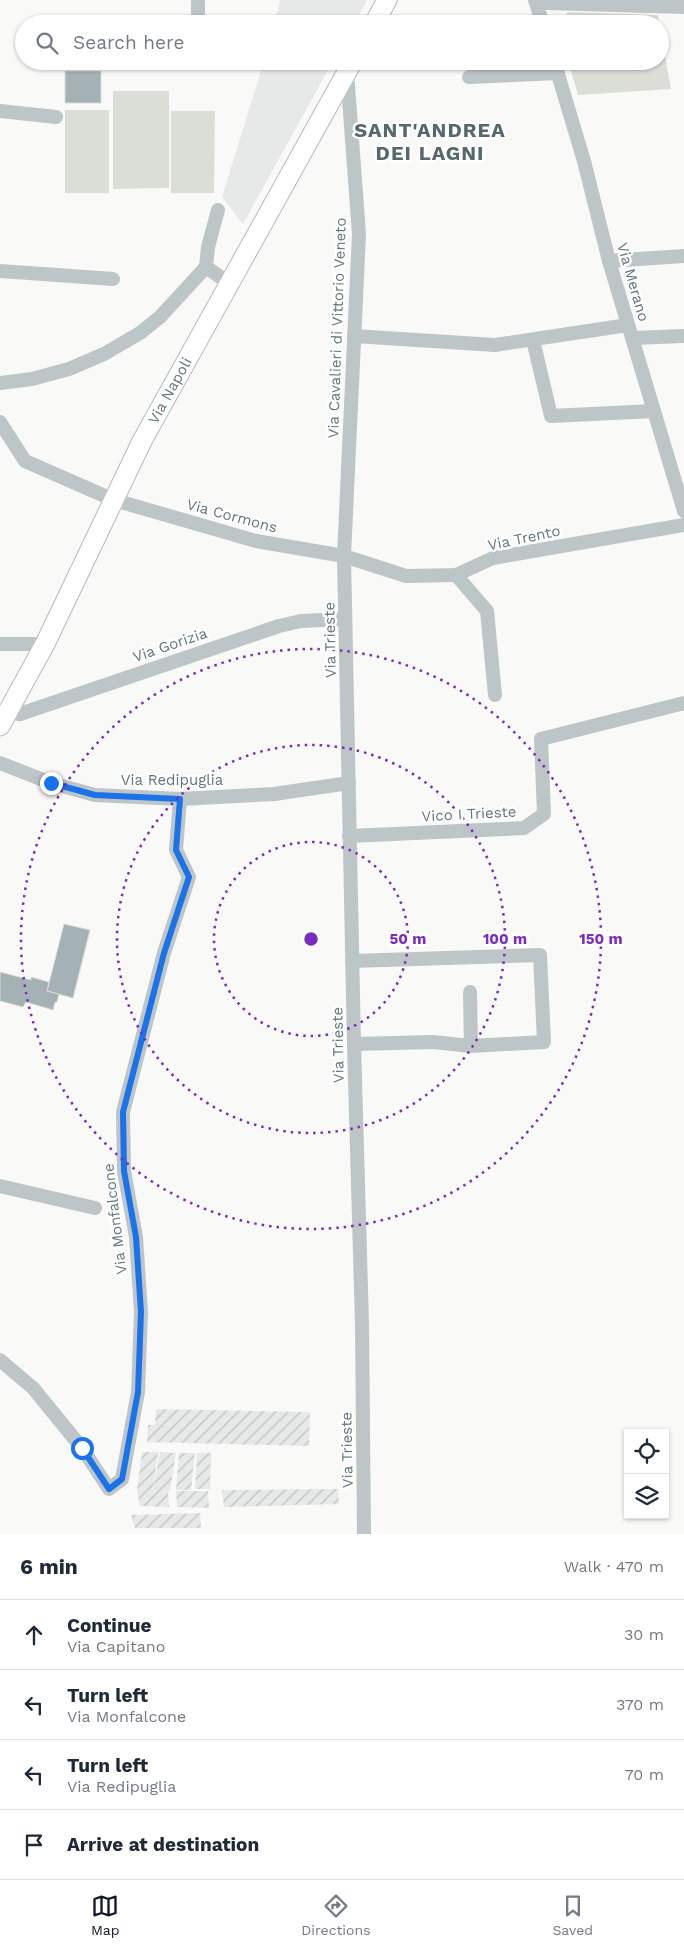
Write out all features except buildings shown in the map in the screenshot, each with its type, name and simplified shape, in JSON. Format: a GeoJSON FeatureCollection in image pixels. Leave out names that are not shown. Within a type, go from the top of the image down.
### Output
{"type":"FeatureCollection","features":[{"type":"Feature","properties":{"kind":"street"},"geometry":{"type":"LineString","coordinates":[[379,15],[387,0]]}},
{"type":"Feature","properties":{"kind":"street"},"geometry":{"type":"LineString","coordinates":[[536,0],[540,15]]}},
{"type":"Feature","properties":{"kind":"street"},"geometry":{"type":"LineString","coordinates":[[541,0],[546,3],[684,7]]}},
{"type":"Feature","properties":{"kind":"street","name":"Via Napoli"},"geometry":{"type":"LineString","coordinates":[[3,716],[45,644],[142,441],[348,70]]}},
{"type":"Feature","properties":{"kind":"street","name":"Via Cavalieri di Vittorio Veneto"},"geometry":{"type":"LineString","coordinates":[[344,556],[359,234],[350,70]]}},
{"type":"Feature","properties":{"kind":"street"},"geometry":{"type":"LineString","coordinates":[[470,77],[530,70]]}},
{"type":"Feature","properties":{"kind":"street","name":"Via Merano"},"geometry":{"type":"LineString","coordinates":[[557,70],[628,325],[654,411],[680,482],[684,511]]}},
{"type":"Feature","properties":{"kind":"street"},"geometry":{"type":"LineString","coordinates":[[0,111],[56,116]]}},
{"type":"Feature","properties":{"kind":"street"},"geometry":{"type":"LineString","coordinates":[[0,383],[32,379],[69,369],[104,354],[140,333],[160,317],[206,268],[208,247],[218,210]]}},
{"type":"Feature","properties":{"kind":"street"},"geometry":{"type":"LineString","coordinates":[[609,261],[684,256]]}},
{"type":"Feature","properties":{"kind":"street"},"geometry":{"type":"LineString","coordinates":[[206,268],[230,284]]}},
{"type":"Feature","properties":{"kind":"street"},"geometry":{"type":"LineString","coordinates":[[0,271],[113,279]]}},
{"type":"Feature","properties":{"kind":"street"},"geometry":{"type":"LineString","coordinates":[[354,336],[496,345],[628,325]]}},
{"type":"Feature","properties":{"kind":"street"},"geometry":{"type":"LineString","coordinates":[[632,338],[684,336]]}},
{"type":"Feature","properties":{"kind":"street"},"geometry":{"type":"LineString","coordinates":[[533,340],[551,416],[654,411]]}},
{"type":"Feature","properties":{"kind":"street","name":"Via Cormons"},"geometry":{"type":"LineString","coordinates":[[0,422],[26,461],[114,500],[256,541],[344,556]]}},
{"type":"Feature","properties":{"kind":"street","name":"Via Trento"},"geometry":{"type":"LineString","coordinates":[[344,556],[406,576],[456,575],[493,558],[684,525]]}},
{"type":"Feature","properties":{"kind":"street","name":"Via Trieste"},"geometry":{"type":"LineString","coordinates":[[344,556],[362,1324],[364,1534]]}},
{"type":"Feature","properties":{"kind":"street"},"geometry":{"type":"LineString","coordinates":[[456,575],[487,611],[496,694]]}},
{"type":"Feature","properties":{"kind":"street","name":"Via Gorizia"},"geometry":{"type":"LineString","coordinates":[[3,716],[20,714],[278,626],[301,621],[345,619]]}},
{"type":"Feature","properties":{"kind":"street"},"geometry":{"type":"LineString","coordinates":[[0,644],[45,644]]}},
{"type":"Feature","properties":{"kind":"street","name":"Vico I Trieste"},"geometry":{"type":"LineString","coordinates":[[350,836],[524,828],[544,814],[541,739],[684,703]]}},
{"type":"Feature","properties":{"kind":"street","name":"Via Redipuglia"},"geometry":{"type":"LineString","coordinates":[[0,763],[51,783],[95,795],[180,799],[274,794],[348,783]]}},
{"type":"Feature","properties":{"kind":"street","name":"Via Monfalcone"},"geometry":{"type":"LineString","coordinates":[[0,1360],[33,1388],[82,1448],[109,1489],[122,1479],[138,1392],[141,1312],[136,1237],[124,1171],[123,1112],[164,953],[189,877],[176,850],[180,799]]}},
{"type":"Feature","properties":{"kind":"street"},"geometry":{"type":"LineString","coordinates":[[352,961],[540,955],[544,1042],[471,1046],[433,1042],[354,1044]]}},
{"type":"Feature","properties":{"kind":"street"},"geometry":{"type":"LineString","coordinates":[[470,992],[471,1046]]}},
{"type":"Feature","properties":{"kind":"street"},"geometry":{"type":"LineString","coordinates":[[0,1186],[95,1208]]}},
{"type":"Feature","properties":{"kind":"shaded area"},"geometry":{"type":"Polygon","coordinates":[[[280,0],[367,0],[359,15],[277,15],[280,0]]]}},
{"type":"Feature","properties":{"kind":"shaded area"},"geometry":{"type":"Polygon","coordinates":[[[568,12],[658,15],[566,15],[568,12]]]}},
{"type":"Feature","properties":{"kind":"shaded area"},"geometry":{"type":"Polygon","coordinates":[[[261,70],[328,70],[243,224],[222,197],[261,70]]]}},
{"type":"Feature","properties":{"kind":"shaded area"},"geometry":{"type":"Polygon","coordinates":[[[571,70],[668,70],[671,89],[578,95],[571,70]]]}},
{"type":"Feature","properties":{"kind":"shaded area"},"geometry":{"type":"Polygon","coordinates":[[[113,91],[169,91],[169,188],[113,189],[113,91]]]}},
{"type":"Feature","properties":{"kind":"shaded area"},"geometry":{"type":"Polygon","coordinates":[[[65,110],[109,110],[109,193],[65,193],[65,110]]]}},
{"type":"Feature","properties":{"kind":"shaded area"},"geometry":{"type":"Polygon","coordinates":[[[171,111],[215,111],[214,193],[171,193],[171,111]]]}},
{"type":"Feature","properties":{"kind":"shaded area"},"geometry":{"type":"Polygon","coordinates":[[[156,1409],[310,1412],[309,1446],[147,1442],[148,1425],[155,1425],[156,1409]]]}},
{"type":"Feature","properties":{"kind":"shaded area"},"geometry":{"type":"Polygon","coordinates":[[[142,1452],[158,1452],[153,1490],[160,1452],[176,1453],[170,1491],[168,1491],[169,1507],[140,1506],[137,1490],[142,1452]]]}},
{"type":"Feature","properties":{"kind":"shaded area"},"geometry":{"type":"Polygon","coordinates":[[[179,1453],[195,1453],[191,1490],[176,1490],[179,1453]]]}},
{"type":"Feature","properties":{"kind":"shaded area"},"geometry":{"type":"Polygon","coordinates":[[[197,1453],[211,1453],[210,1489],[195,1489],[197,1453]]]}},
{"type":"Feature","properties":{"kind":"shaded area"},"geometry":{"type":"Polygon","coordinates":[[[338,1489],[339,1504],[224,1507],[222,1490],[338,1489]]]}},
{"type":"Feature","properties":{"kind":"shaded area"},"geometry":{"type":"Polygon","coordinates":[[[176,1491],[208,1491],[209,1508],[177,1507],[176,1491]]]}},
{"type":"Feature","properties":{"kind":"shaded area"},"geometry":{"type":"Polygon","coordinates":[[[200,1513],[201,1528],[135,1528],[131,1515],[200,1513]]]}},
{"type":"Feature","properties":{"kind":"district","name":"SANT'ANDREA DEI LAGNI"},"geometry":{"type":"Point","coordinates":[430,142]}},
{"type":"Feature","properties":{"kind":"route"},"geometry":{"type":"LineString","coordinates":[[51,783],[95,795],[180,799],[176,850],[189,877],[164,953],[123,1112],[124,1171],[136,1237],[141,1312],[138,1392],[122,1479],[109,1489],[82,1448]]}}]}
